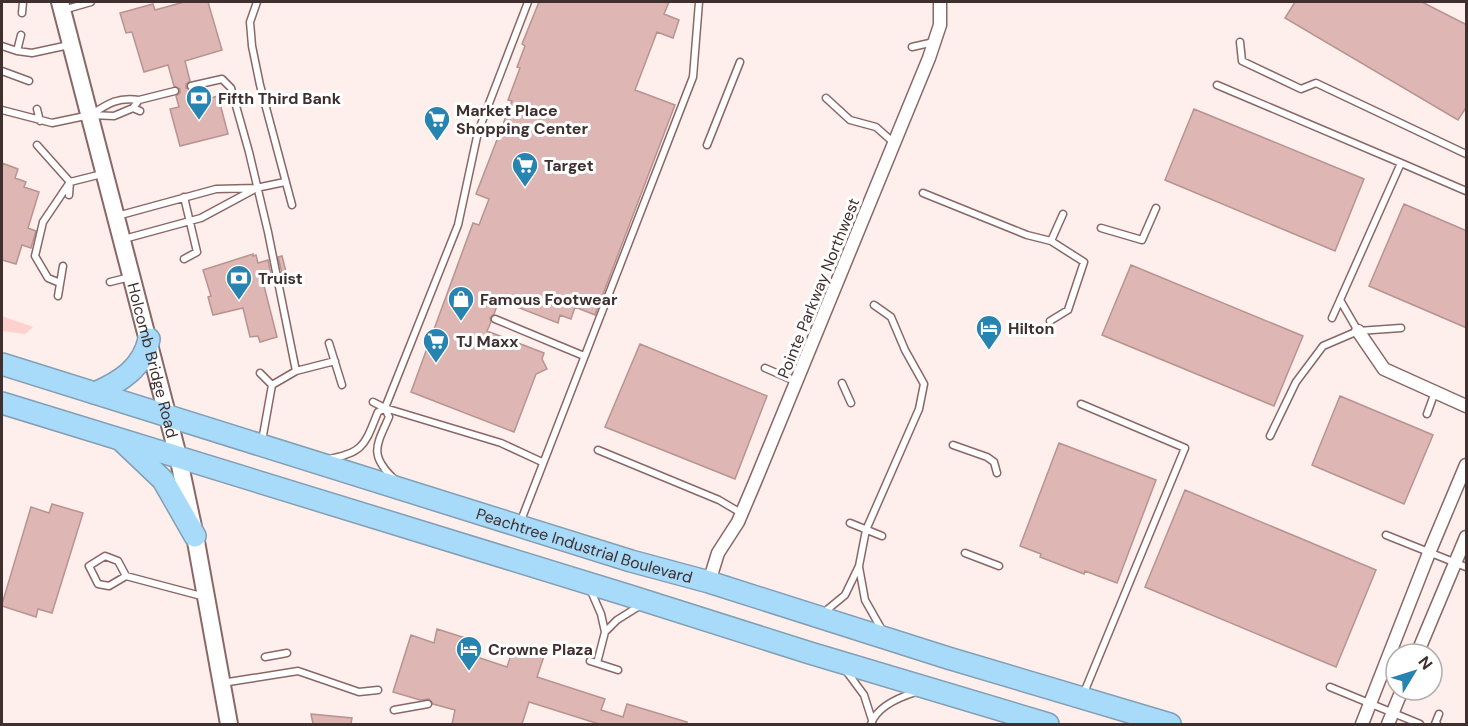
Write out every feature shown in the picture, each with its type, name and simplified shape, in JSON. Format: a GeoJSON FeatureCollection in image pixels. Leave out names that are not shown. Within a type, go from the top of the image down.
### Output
{"type":"FeatureCollection","features":[{"type":"Feature","properties":{"kind":"highway"},"geometry":{"type":"LineString","coordinates":[[95,393],[115,385],[135,368],[147,350],[149,339]]}},
{"type":"Feature","properties":{"kind":"highway","name":"Peachtree Industrial Boulevard"},"geometry":{"type":"LineString","coordinates":[[2,364],[631,561],[709,582],[1170,724]]}},
{"type":"Feature","properties":{"kind":"highway"},"geometry":{"type":"LineString","coordinates":[[2,403],[830,659],[1048,724]]}},
{"type":"Feature","properties":{"kind":"highway"},"geometry":{"type":"LineString","coordinates":[[118,438],[163,480],[195,536]]}},
{"type":"Feature","properties":{"kind":"main road","name":"Holcomb Bridge Road"},"geometry":{"type":"LineString","coordinates":[[61,6],[178,456],[229,724]]}},
{"type":"Feature","properties":{"kind":"street","name":"Pointe Parkway Northwest"},"geometry":{"type":"LineString","coordinates":[[709,582],[718,553],[742,514],[895,143],[940,26],[940,2]]}},
{"type":"Feature","properties":{"kind":"street"},"geometry":{"type":"LineString","coordinates":[[1358,331],[1384,369],[1467,406]]}},
{"type":"Feature","properties":{"kind":"street"},"geometry":{"type":"LineString","coordinates":[[1362,724],[1429,553],[1467,465]]}},
{"type":"Feature","properties":{"kind":"street"},"geometry":{"type":"LineString","coordinates":[[1423,642],[1461,565],[1467,537]]}},
{"type":"Feature","properties":{"kind":"street"},"geometry":{"type":"LineString","coordinates":[[1390,719],[1397,702]]}},
{"type":"Feature","properties":{"kind":"lane"},"geometry":{"type":"LineString","coordinates":[[22,13],[23,2]]}},
{"type":"Feature","properties":{"kind":"lane"},"geometry":{"type":"LineString","coordinates":[[61,6],[91,2]]}},
{"type":"Feature","properties":{"kind":"lane"},"geometry":{"type":"LineString","coordinates":[[257,2],[250,22],[252,46],[292,205]]}},
{"type":"Feature","properties":{"kind":"lane"},"geometry":{"type":"LineString","coordinates":[[405,490],[381,467],[376,454],[379,440],[389,417],[386,408],[458,225],[478,132],[528,2]]}},
{"type":"Feature","properties":{"kind":"lane"},"geometry":{"type":"LineString","coordinates":[[519,525],[693,77],[699,2]]}},
{"type":"Feature","properties":{"kind":"lane"},"geometry":{"type":"LineString","coordinates":[[17,51],[21,35]]}},
{"type":"Feature","properties":{"kind":"lane"},"geometry":{"type":"LineString","coordinates":[[912,47],[934,42]]}},
{"type":"Feature","properties":{"kind":"lane"},"geometry":{"type":"LineString","coordinates":[[1240,42],[1242,61],[1301,89],[1317,83],[1467,154]]}},
{"type":"Feature","properties":{"kind":"lane"},"geometry":{"type":"LineString","coordinates":[[2,46],[32,53],[71,45]]}},
{"type":"Feature","properties":{"kind":"lane"},"geometry":{"type":"LineString","coordinates":[[707,145],[740,62]]}},
{"type":"Feature","properties":{"kind":"lane"},"geometry":{"type":"LineString","coordinates":[[2,71],[29,81]]}},
{"type":"Feature","properties":{"kind":"lane"},"geometry":{"type":"LineString","coordinates":[[191,86],[222,79],[231,88],[268,232],[296,371]]}},
{"type":"Feature","properties":{"kind":"lane"},"geometry":{"type":"LineString","coordinates":[[1216,85],[1467,191]]}},
{"type":"Feature","properties":{"kind":"lane"},"geometry":{"type":"LineString","coordinates":[[90,115],[111,102],[125,98],[139,100],[175,91]]}},
{"type":"Feature","properties":{"kind":"lane"},"geometry":{"type":"LineString","coordinates":[[826,98],[850,120],[876,126],[895,143]]}},
{"type":"Feature","properties":{"kind":"lane"},"geometry":{"type":"LineString","coordinates":[[2,110],[40,122],[52,123],[90,115],[114,116],[137,110],[139,100]]}},
{"type":"Feature","properties":{"kind":"lane"},"geometry":{"type":"LineString","coordinates":[[37,109],[40,122]]}},
{"type":"Feature","properties":{"kind":"lane"},"geometry":{"type":"LineString","coordinates":[[37,145],[70,182],[69,195]]}},
{"type":"Feature","properties":{"kind":"lane"},"geometry":{"type":"LineString","coordinates":[[1332,318],[1401,163]]}},
{"type":"Feature","properties":{"kind":"lane"},"geometry":{"type":"LineString","coordinates":[[60,283],[48,278],[35,256],[43,222],[70,182],[105,174]]}},
{"type":"Feature","properties":{"kind":"lane"},"geometry":{"type":"LineString","coordinates":[[117,216],[216,189],[256,188],[285,182]]}},
{"type":"Feature","properties":{"kind":"lane"},"geometry":{"type":"LineString","coordinates":[[123,240],[201,218],[256,188]]}},
{"type":"Feature","properties":{"kind":"lane"},"geometry":{"type":"LineString","coordinates":[[923,193],[1027,235],[1051,241],[1084,262],[1068,310],[1050,321]]}},
{"type":"Feature","properties":{"kind":"lane"},"geometry":{"type":"LineString","coordinates":[[184,197],[197,252],[184,259]]}},
{"type":"Feature","properties":{"kind":"lane"},"geometry":{"type":"LineString","coordinates":[[1101,228],[1142,240],[1156,208]]}},
{"type":"Feature","properties":{"kind":"lane"},"geometry":{"type":"LineString","coordinates":[[1051,241],[1063,214]]}},
{"type":"Feature","properties":{"kind":"lane"},"geometry":{"type":"LineString","coordinates":[[58,296],[63,266]]}},
{"type":"Feature","properties":{"kind":"lane"},"geometry":{"type":"LineString","coordinates":[[110,282],[133,277]]}},
{"type":"Feature","properties":{"kind":"lane"},"geometry":{"type":"LineString","coordinates":[[1340,300],[1358,331]]}},
{"type":"Feature","properties":{"kind":"lane"},"geometry":{"type":"LineString","coordinates":[[819,616],[845,595],[859,566],[866,531],[919,409],[924,384],[905,350],[891,317],[874,305]]}},
{"type":"Feature","properties":{"kind":"lane"},"geometry":{"type":"LineString","coordinates":[[495,318],[584,356]]}},
{"type":"Feature","properties":{"kind":"lane"},"geometry":{"type":"LineString","coordinates":[[1270,436],[1296,382],[1323,346],[1358,331],[1401,328]]}},
{"type":"Feature","properties":{"kind":"lane"},"geometry":{"type":"LineString","coordinates":[[329,343],[342,385]]}},
{"type":"Feature","properties":{"kind":"lane"},"geometry":{"type":"LineString","coordinates":[[261,445],[272,385],[296,371],[335,361]]}},
{"type":"Feature","properties":{"kind":"lane"},"geometry":{"type":"LineString","coordinates":[[765,368],[797,382]]}},
{"type":"Feature","properties":{"kind":"lane"},"geometry":{"type":"LineString","coordinates":[[260,373],[272,385]]}},
{"type":"Feature","properties":{"kind":"lane"},"geometry":{"type":"LineString","coordinates":[[842,383],[851,403]]}},
{"type":"Feature","properties":{"kind":"lane"},"geometry":{"type":"LineString","coordinates":[[1427,414],[1436,392]]}},
{"type":"Feature","properties":{"kind":"lane"},"geometry":{"type":"LineString","coordinates":[[373,402],[501,443],[542,462]]}},
{"type":"Feature","properties":{"kind":"lane"},"geometry":{"type":"LineString","coordinates":[[1081,404],[1185,448],[1082,698]]}},
{"type":"Feature","properties":{"kind":"lane"},"geometry":{"type":"LineString","coordinates":[[313,461],[354,452],[364,445],[378,412],[386,408]]}},
{"type":"Feature","properties":{"kind":"lane"},"geometry":{"type":"LineString","coordinates":[[953,445],[987,457],[993,462],[997,473]]}},
{"type":"Feature","properties":{"kind":"lane"},"geometry":{"type":"LineString","coordinates":[[598,450],[719,500],[742,514]]}},
{"type":"Feature","properties":{"kind":"lane"},"geometry":{"type":"LineString","coordinates":[[850,523],[882,536]]}},
{"type":"Feature","properties":{"kind":"lane"},"geometry":{"type":"LineString","coordinates":[[1386,534],[1461,565]]}},
{"type":"Feature","properties":{"kind":"lane"},"geometry":{"type":"LineString","coordinates":[[965,553],[999,566]]}},
{"type":"Feature","properties":{"kind":"lane"},"geometry":{"type":"LineString","coordinates":[[126,576],[118,561],[105,555],[89,566],[98,584],[109,586],[126,576],[206,597]]}},
{"type":"Feature","properties":{"kind":"lane"},"geometry":{"type":"LineString","coordinates":[[859,566],[865,600],[887,638]]}},
{"type":"Feature","properties":{"kind":"lane"},"geometry":{"type":"LineString","coordinates":[[583,582],[594,595],[605,632]]}},
{"type":"Feature","properties":{"kind":"lane"},"geometry":{"type":"LineString","coordinates":[[618,670],[594,662],[605,632],[617,620],[649,602]]}},
{"type":"Feature","properties":{"kind":"lane"},"geometry":{"type":"LineString","coordinates":[[265,657],[287,653]]}},
{"type":"Feature","properties":{"kind":"lane"},"geometry":{"type":"LineString","coordinates":[[830,659],[849,673],[859,687],[864,695],[871,722]]}},
{"type":"Feature","properties":{"kind":"lane"},"geometry":{"type":"LineString","coordinates":[[222,683],[298,671],[359,692],[378,690]]}},
{"type":"Feature","properties":{"kind":"lane"},"geometry":{"type":"LineString","coordinates":[[1330,687],[1371,704],[1390,719],[1420,724]]}},
{"type":"Feature","properties":{"kind":"lane"},"geometry":{"type":"LineString","coordinates":[[871,722],[888,704],[928,688]]}},
{"type":"Feature","properties":{"kind":"lane"},"geometry":{"type":"LineString","coordinates":[[394,711],[428,704]]}},
{"type":"Feature","properties":{"kind":"lane"},"geometry":{"type":"LineString","coordinates":[[1430,724],[1436,724],[1439,714]]}},
{"type":"Feature","properties":{"kind":"shaded area"},"geometry":{"type":"Polygon","coordinates":[[[2,316],[33,327],[25,334],[2,331],[2,316]]]}},
{"type":"Feature","properties":{"kind":"building"},"geometry":{"type":"Polygon","coordinates":[[[184,2],[208,2],[222,50],[185,61],[190,81],[186,84],[186,88],[193,91],[196,102],[218,96],[228,134],[180,146],[170,109],[179,107],[176,96],[180,93],[180,89],[174,86],[168,65],[144,72],[132,32],[126,33],[120,13],[153,4],[155,10],[184,2]]]}},
{"type":"Feature","properties":{"kind":"building"},"geometry":{"type":"Polygon","coordinates":[[[539,2],[669,2],[664,14],[679,20],[673,38],[657,32],[635,90],[675,105],[595,315],[575,307],[571,319],[560,315],[558,323],[499,300],[490,318],[491,322],[487,331],[544,353],[542,359],[547,369],[536,374],[514,432],[411,392],[473,223],[479,225],[489,199],[476,194],[512,101],[508,100],[520,68],[517,67],[525,46],[522,44],[539,2]]]}},
{"type":"Feature","properties":{"kind":"building"},"geometry":{"type":"Polygon","coordinates":[[[1295,2],[1422,2],[1467,25],[1467,106],[1458,120],[1285,18],[1295,2]]]}},
{"type":"Feature","properties":{"kind":"building"},"geometry":{"type":"Polygon","coordinates":[[[1194,109],[1364,179],[1335,251],[1165,180],[1194,109]]]}},
{"type":"Feature","properties":{"kind":"building"},"geometry":{"type":"Polygon","coordinates":[[[2,163],[18,169],[15,178],[26,182],[24,187],[39,192],[28,228],[36,231],[31,248],[22,245],[16,264],[2,260],[2,163]]]}},
{"type":"Feature","properties":{"kind":"building"},"geometry":{"type":"Polygon","coordinates":[[[1404,204],[1467,231],[1467,328],[1369,286],[1404,204]]]}},
{"type":"Feature","properties":{"kind":"building","name":"Truist"},"geometry":{"type":"Polygon","coordinates":[[[253,254],[253,256],[256,255],[258,263],[268,260],[271,275],[262,278],[277,337],[260,342],[258,336],[250,337],[243,308],[213,315],[208,297],[211,296],[203,270],[253,254]]]}},
{"type":"Feature","properties":{"kind":"building"},"geometry":{"type":"Polygon","coordinates":[[[282,256],[286,272],[282,273],[278,257],[282,256]]]}},
{"type":"Feature","properties":{"kind":"building"},"geometry":{"type":"Polygon","coordinates":[[[1131,265],[1303,336],[1274,406],[1102,335],[1131,265]]]}},
{"type":"Feature","properties":{"kind":"building"},"geometry":{"type":"Polygon","coordinates":[[[640,344],[767,396],[735,479],[605,427],[640,344]]]}},
{"type":"Feature","properties":{"kind":"building"},"geometry":{"type":"Polygon","coordinates":[[[1340,396],[1433,435],[1404,504],[1312,465],[1340,396]]]}},
{"type":"Feature","properties":{"kind":"building"},"geometry":{"type":"Polygon","coordinates":[[[1059,443],[1156,480],[1117,583],[1085,571],[1084,574],[1040,557],[1041,554],[1020,546],[1059,443]]]}},
{"type":"Feature","properties":{"kind":"building"},"geometry":{"type":"Polygon","coordinates":[[[1185,490],[1376,570],[1336,667],[1145,587],[1185,490]]]}},
{"type":"Feature","properties":{"kind":"building"},"geometry":{"type":"Polygon","coordinates":[[[52,504],[83,513],[52,613],[38,609],[36,617],[2,606],[2,604],[31,507],[49,513],[52,504]]]}},
{"type":"Feature","properties":{"kind":"building","name":"Crowne Plaza"},"geometry":{"type":"Polygon","coordinates":[[[437,629],[478,642],[474,656],[507,667],[514,646],[544,656],[537,677],[605,699],[601,710],[623,717],[627,704],[687,722],[687,724],[599,724],[529,702],[522,724],[452,724],[455,710],[433,704],[429,699],[420,700],[393,692],[411,635],[434,643],[437,629]]]}},
{"type":"Feature","properties":{"kind":"building"},"geometry":{"type":"Polygon","coordinates":[[[311,714],[352,718],[351,724],[313,724],[311,714]]]}},
{"type":"Feature","properties":{"kind":"place","name":"Fifth Third Bank"},"geometry":{"type":"Point","coordinates":[199,121]}},
{"type":"Feature","properties":{"kind":"place","name":"Market Place Shopping Center"},"geometry":{"type":"Point","coordinates":[437,142]}},
{"type":"Feature","properties":{"kind":"place","name":"Target"},"geometry":{"type":"Point","coordinates":[525,188]}},
{"type":"Feature","properties":{"kind":"place","name":"Truist"},"geometry":{"type":"Point","coordinates":[239,301]}},
{"type":"Feature","properties":{"kind":"place","name":"Famous Footwear"},"geometry":{"type":"Point","coordinates":[461,322]}},
{"type":"Feature","properties":{"kind":"place","name":"Hilton"},"geometry":{"type":"Point","coordinates":[989,351]}},
{"type":"Feature","properties":{"kind":"place","name":"TJ Maxx"},"geometry":{"type":"Point","coordinates":[436,364]}},
{"type":"Feature","properties":{"kind":"place","name":"Crowne Plaza"},"geometry":{"type":"Point","coordinates":[469,672]}}]}
